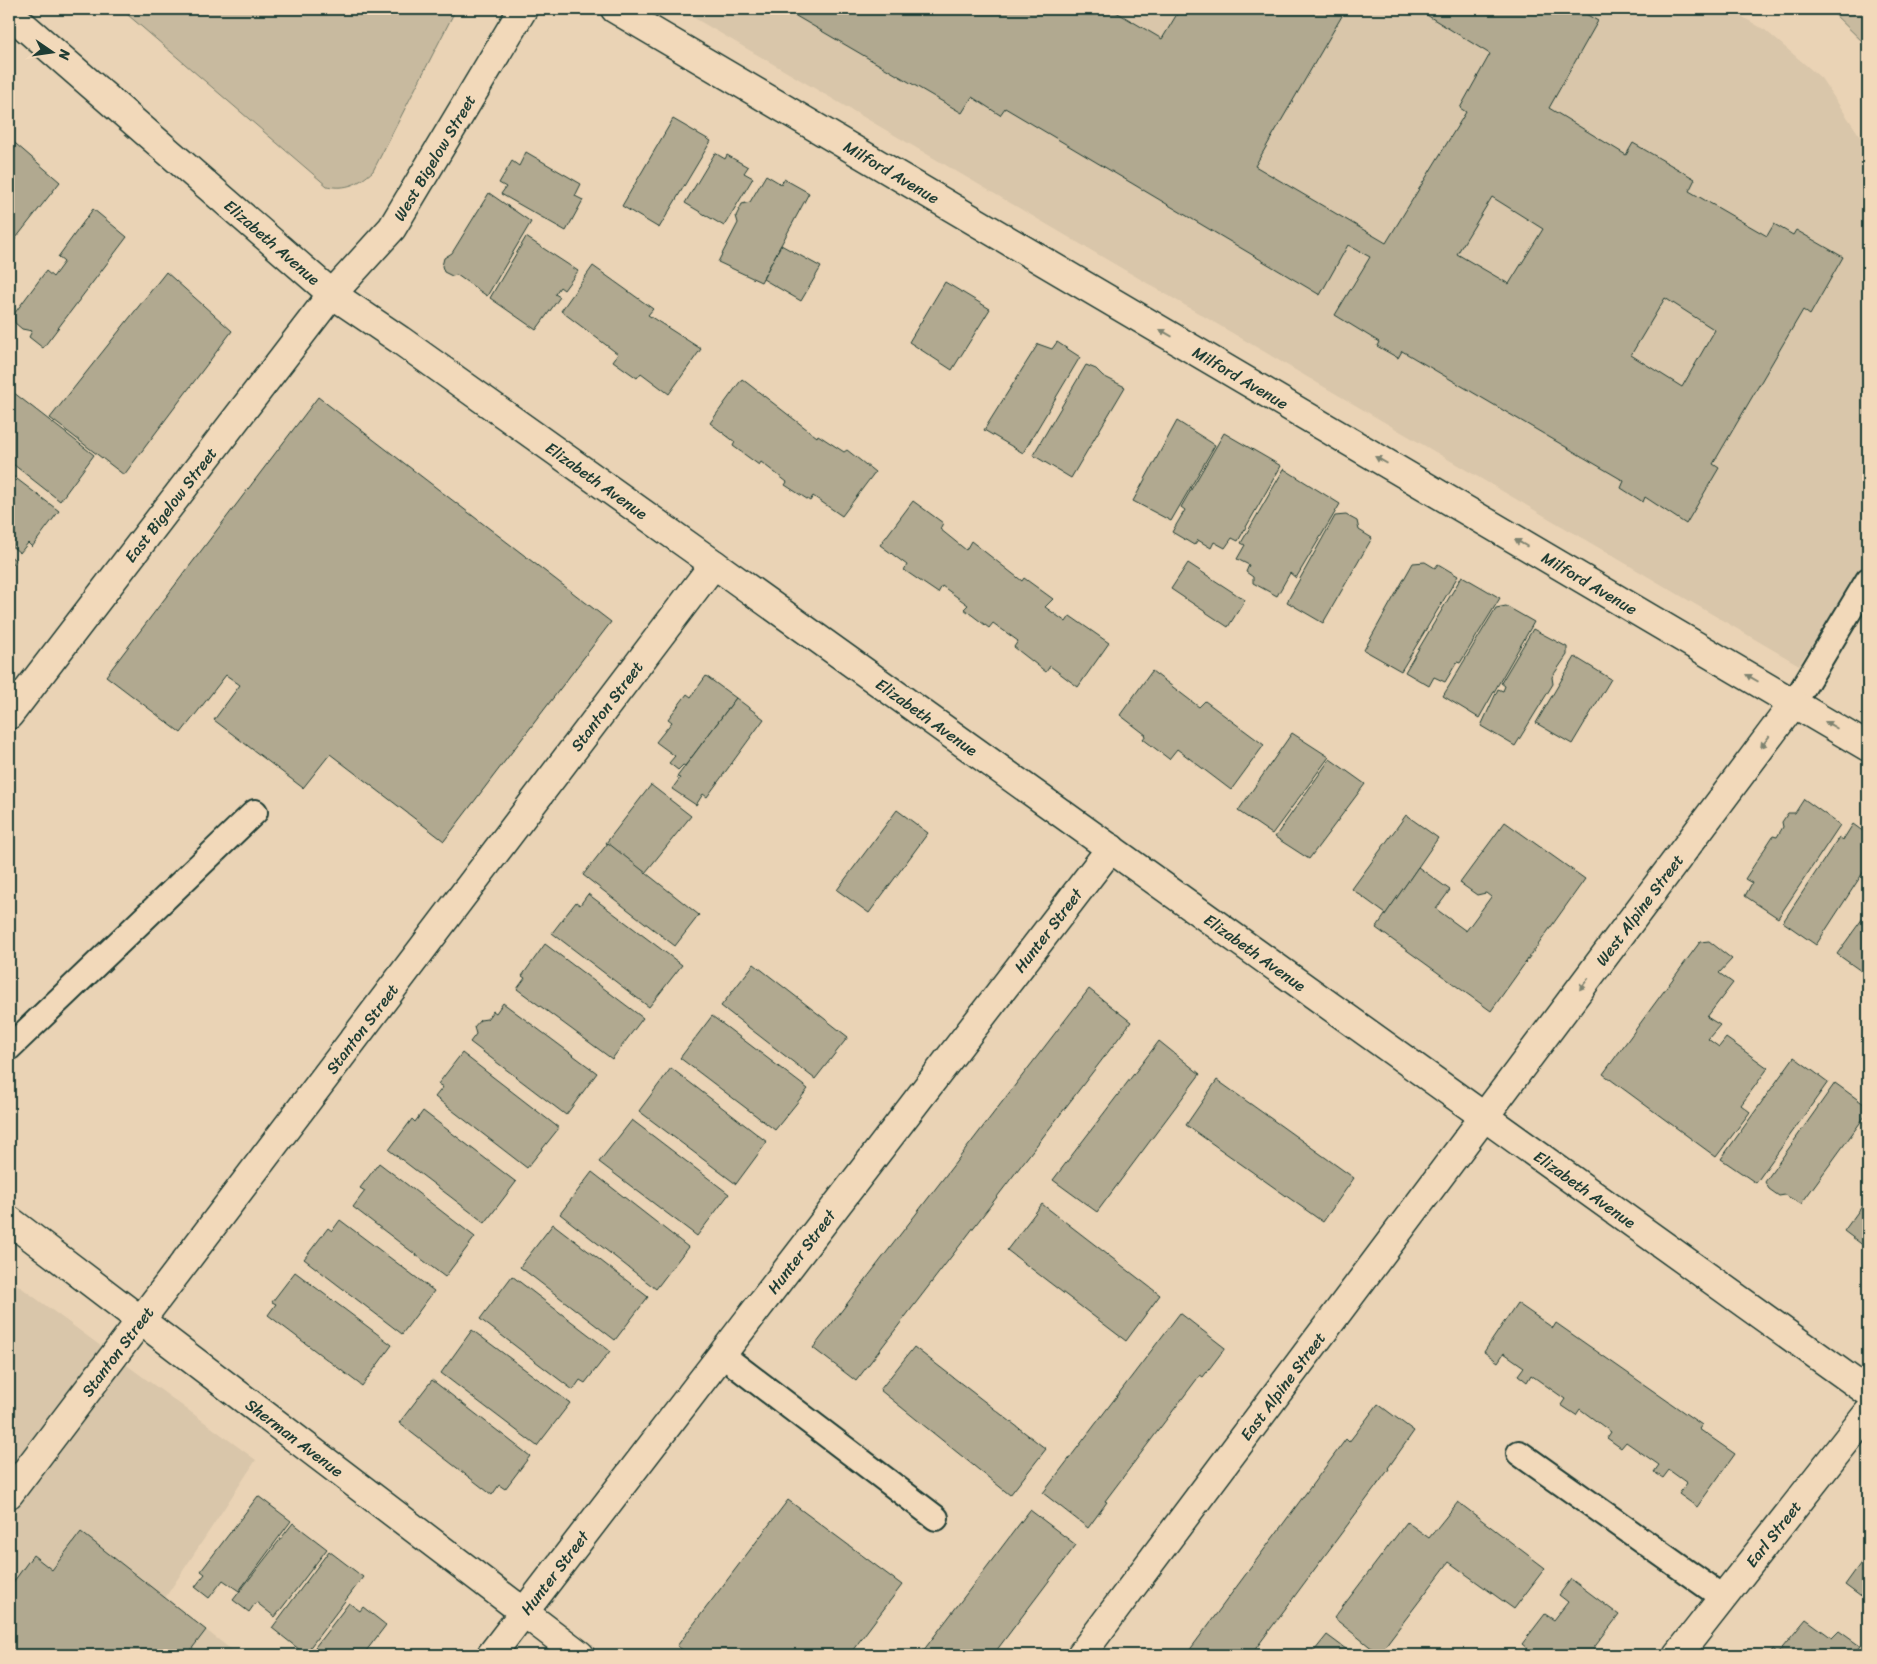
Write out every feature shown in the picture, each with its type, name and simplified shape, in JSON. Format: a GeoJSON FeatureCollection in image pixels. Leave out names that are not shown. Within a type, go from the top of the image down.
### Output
{"type":"FeatureCollection","features":[{"type":"Feature","properties":{"kind":"street","name":"West Bigelow Street"},"geometry":{"type":"LineString","coordinates":[[332,294],[392,228],[523,9]]}},
{"type":"Feature","properties":{"kind":"street","name":"Milford Avenue"},"geometry":{"type":"LineString","coordinates":[[614,9],[1868,747]]}},
{"type":"Feature","properties":{"kind":"street","name":"Elizabeth Avenue"},"geometry":{"type":"LineString","coordinates":[[9,13],[332,294],[400,340],[714,564],[1868,1392]]}},
{"type":"Feature","properties":{"kind":"street","name":"East Bigelow Street"},"geometry":{"type":"LineString","coordinates":[[9,715],[332,294]]}},
{"type":"Feature","properties":{"kind":"street","name":"Stanton Street"},"geometry":{"type":"LineString","coordinates":[[9,1494],[714,564]]}},
{"type":"Feature","properties":{"kind":"street","name":"West Alpine Street"},"geometry":{"type":"LineString","coordinates":[[1484,1117],[1794,703]]}},
{"type":"Feature","properties":{"kind":"street","name":"Hunter Street"},"geometry":{"type":"LineString","coordinates":[[491,1655],[1111,848]]}},
{"type":"Feature","properties":{"kind":"street","name":"East Alpine Street"},"geometry":{"type":"LineString","coordinates":[[1081,1655],[1484,1117]]}},
{"type":"Feature","properties":{"kind":"street","name":"Sherman Avenue"},"geometry":{"type":"LineString","coordinates":[[9,1220],[580,1655]]}},
{"type":"Feature","properties":{"kind":"street","name":"Earl Street"},"geometry":{"type":"LineString","coordinates":[[1678,1655],[1868,1412]]}},
{"type":"Feature","properties":{"kind":"lane"},"geometry":{"type":"LineString","coordinates":[[1794,703],[1868,580]]}},
{"type":"Feature","properties":{"kind":"lane"},"geometry":{"type":"LineString","coordinates":[[9,1048],[255,812]]}},
{"type":"Feature","properties":{"kind":"lane"},"geometry":{"type":"LineString","coordinates":[[722,1355],[936,1518]]}},
{"type":"Feature","properties":{"kind":"lane"},"geometry":{"type":"LineString","coordinates":[[1519,1453],[1722,1597]]}},
{"type":"Feature","properties":{"kind":"shaded area"},"geometry":{"type":"Polygon","coordinates":[[[121,9],[456,9],[373,171],[357,183],[334,187],[327,186],[121,9]]]}},
{"type":"Feature","properties":{"kind":"shaded area"},"geometry":{"type":"Polygon","coordinates":[[[679,9],[1729,9],[1765,30],[1821,78],[1868,148],[1868,559],[1799,665],[679,9]]]}},
{"type":"Feature","properties":{"kind":"shaded area"},"geometry":{"type":"Polygon","coordinates":[[[1829,9],[1868,9],[1868,47],[1829,9]]]}},
{"type":"Feature","properties":{"kind":"shaded area"},"geometry":{"type":"Polygon","coordinates":[[[15,1283],[256,1460],[165,1598],[238,1655],[9,1655],[9,1291],[15,1283]]]}},
{"type":"Feature","properties":{"kind":"building"},"geometry":{"type":"Polygon","coordinates":[[[784,9],[1111,9],[1162,39],[1180,9],[1346,9],[1255,166],[1386,243],[1466,112],[1460,108],[1490,54],[1417,9],[1577,9],[1598,21],[1549,108],[1626,155],[1633,143],[1695,179],[1689,191],[1767,236],[1774,224],[1793,235],[1796,230],[1843,257],[1810,315],[1803,310],[1713,464],[1719,468],[1686,524],[1645,497],[1643,502],[1621,488],[1624,481],[1402,351],[1398,358],[1377,346],[1379,342],[1335,315],[1370,257],[1348,245],[1320,295],[1005,108],[1000,115],[972,97],[962,113],[784,9]],[[1492,197],[1457,254],[1509,284],[1543,229],[1492,197]],[[1665,298],[1631,355],[1682,387],[1715,330],[1665,298]]]}},
{"type":"Feature","properties":{"kind":"building"},"geometry":{"type":"Polygon","coordinates":[[[673,119],[711,141],[659,228],[622,206],[673,119]]]}},
{"type":"Feature","properties":{"kind":"building"},"geometry":{"type":"Polygon","coordinates":[[[9,138],[60,182],[9,247],[9,138]]]}},
{"type":"Feature","properties":{"kind":"building"},"geometry":{"type":"Polygon","coordinates":[[[526,152],[581,184],[575,196],[583,200],[566,231],[501,194],[506,187],[499,183],[512,161],[519,166],[526,152]]]}},
{"type":"Feature","properties":{"kind":"building"},"geometry":{"type":"Polygon","coordinates":[[[715,153],[725,159],[727,155],[748,167],[744,173],[753,178],[724,226],[685,203],[715,153]]]}},
{"type":"Feature","properties":{"kind":"building"},"geometry":{"type":"Polygon","coordinates":[[[766,175],[781,184],[784,179],[809,193],[761,282],[718,262],[738,223],[736,216],[742,204],[750,202],[766,175]]]}},
{"type":"Feature","properties":{"kind":"building"},"geometry":{"type":"Polygon","coordinates":[[[489,193],[531,222],[487,296],[457,275],[452,276],[444,272],[442,266],[444,258],[452,253],[489,193]]]}},
{"type":"Feature","properties":{"kind":"building"},"geometry":{"type":"Polygon","coordinates":[[[93,209],[127,237],[43,348],[29,337],[32,331],[22,329],[15,323],[14,314],[46,271],[53,277],[64,262],[58,257],[93,209]]]}},
{"type":"Feature","properties":{"kind":"building"},"geometry":{"type":"Polygon","coordinates":[[[526,237],[578,271],[564,290],[560,287],[555,294],[560,297],[536,330],[490,298],[526,237]]]}},
{"type":"Feature","properties":{"kind":"building"},"geometry":{"type":"Polygon","coordinates":[[[781,245],[821,267],[801,301],[763,279],[781,245]]]}},
{"type":"Feature","properties":{"kind":"building"},"geometry":{"type":"Polygon","coordinates":[[[593,266],[653,309],[648,315],[701,349],[669,394],[641,373],[637,378],[613,361],[618,354],[561,311],[593,266]]]}},
{"type":"Feature","properties":{"kind":"building"},"geometry":{"type":"Polygon","coordinates":[[[166,272],[232,331],[124,475],[50,418],[166,272]]]}},
{"type":"Feature","properties":{"kind":"building"},"geometry":{"type":"Polygon","coordinates":[[[945,282],[990,309],[952,370],[909,342],[945,282]]]}},
{"type":"Feature","properties":{"kind":"building"},"geometry":{"type":"Polygon","coordinates":[[[1057,342],[1080,357],[1023,453],[984,430],[1038,344],[1052,349],[1057,342]]]}},
{"type":"Feature","properties":{"kind":"building"},"geometry":{"type":"Polygon","coordinates":[[[1086,365],[1125,387],[1071,478],[1033,455],[1086,365]]]}},
{"type":"Feature","properties":{"kind":"building"},"geometry":{"type":"Polygon","coordinates":[[[742,379],[817,437],[818,435],[844,452],[847,450],[875,472],[842,516],[813,496],[810,501],[785,485],[787,482],[761,462],[759,465],[733,446],[735,442],[710,423],[742,379]]]}},
{"type":"Feature","properties":{"kind":"building"},"geometry":{"type":"Polygon","coordinates":[[[9,389],[94,455],[60,501],[9,461],[9,389]]]}},
{"type":"Feature","properties":{"kind":"building"},"geometry":{"type":"Polygon","coordinates":[[[318,397],[611,622],[444,841],[330,754],[303,788],[214,720],[240,685],[226,675],[181,733],[106,676],[318,397]]]}},
{"type":"Feature","properties":{"kind":"building"},"geometry":{"type":"Polygon","coordinates":[[[1177,421],[1215,445],[1171,521],[1133,501],[1177,421]]]}},
{"type":"Feature","properties":{"kind":"building"},"geometry":{"type":"Polygon","coordinates":[[[1224,433],[1281,466],[1238,541],[1232,538],[1225,548],[1214,542],[1211,548],[1198,540],[1194,545],[1172,532],[1185,510],[1181,507],[1224,433]]]}},
{"type":"Feature","properties":{"kind":"building"},"geometry":{"type":"Polygon","coordinates":[[[1284,469],[1340,504],[1296,578],[1290,573],[1277,596],[1253,583],[1253,577],[1246,572],[1249,565],[1237,559],[1245,545],[1241,543],[1284,469]]]}},
{"type":"Feature","properties":{"kind":"building"},"geometry":{"type":"Polygon","coordinates":[[[9,473],[59,511],[32,547],[28,543],[20,553],[9,544],[9,473]]]}},
{"type":"Feature","properties":{"kind":"building"},"geometry":{"type":"Polygon","coordinates":[[[913,501],[943,523],[940,529],[966,550],[971,541],[1022,581],[1024,578],[1053,599],[1045,607],[1066,622],[1070,616],[1109,643],[1078,687],[1050,666],[1046,672],[1014,647],[1018,641],[993,623],[989,628],[964,609],[968,605],[942,586],[938,593],[904,570],[907,565],[880,545],[913,501]]]}},
{"type":"Feature","properties":{"kind":"building"},"geometry":{"type":"Polygon","coordinates":[[[1346,515],[1357,521],[1359,530],[1372,538],[1323,623],[1287,602],[1335,516],[1346,515]]]}},
{"type":"Feature","properties":{"kind":"building"},"geometry":{"type":"Polygon","coordinates":[[[9,555],[15,560],[9,569],[9,555]]]}},
{"type":"Feature","properties":{"kind":"building"},"geometry":{"type":"Polygon","coordinates":[[[1425,562],[1435,568],[1438,564],[1458,576],[1401,671],[1364,650],[1413,563],[1425,562]]]}},
{"type":"Feature","properties":{"kind":"building"},"geometry":{"type":"Polygon","coordinates":[[[1188,563],[1245,600],[1228,627],[1171,589],[1188,563]]]}},
{"type":"Feature","properties":{"kind":"building"},"geometry":{"type":"Polygon","coordinates":[[[1462,576],[1500,598],[1460,663],[1457,662],[1445,682],[1434,677],[1429,686],[1405,672],[1462,576]]]}},
{"type":"Feature","properties":{"kind":"building"},"geometry":{"type":"Polygon","coordinates":[[[1506,606],[1534,622],[1479,718],[1443,696],[1496,608],[1506,606]]]}},
{"type":"Feature","properties":{"kind":"building"},"geometry":{"type":"Polygon","coordinates":[[[1533,629],[1567,647],[1567,655],[1552,677],[1553,684],[1515,746],[1481,726],[1498,689],[1503,691],[1505,686],[1501,683],[1533,629]]]}},
{"type":"Feature","properties":{"kind":"building"},"geometry":{"type":"Polygon","coordinates":[[[1575,657],[1611,679],[1572,744],[1536,723],[1575,657]]]}},
{"type":"Feature","properties":{"kind":"building"},"geometry":{"type":"Polygon","coordinates":[[[1152,671],[1199,707],[1205,701],[1264,745],[1231,790],[1177,749],[1169,759],[1143,739],[1146,735],[1120,715],[1152,671]]]}},
{"type":"Feature","properties":{"kind":"building"},"geometry":{"type":"Polygon","coordinates":[[[706,676],[736,698],[685,766],[683,765],[678,770],[669,763],[675,756],[656,742],[672,722],[668,719],[687,694],[691,697],[706,676]]]}},
{"type":"Feature","properties":{"kind":"building"},"geometry":{"type":"Polygon","coordinates":[[[736,698],[764,719],[707,797],[703,794],[696,805],[672,789],[680,778],[677,777],[736,698]]]}},
{"type":"Feature","properties":{"kind":"building"},"geometry":{"type":"Polygon","coordinates":[[[1292,733],[1329,757],[1272,834],[1238,811],[1292,733]]]}},
{"type":"Feature","properties":{"kind":"building"},"geometry":{"type":"Polygon","coordinates":[[[1330,759],[1365,784],[1309,859],[1275,837],[1330,759]]]}},
{"type":"Feature","properties":{"kind":"building"},"geometry":{"type":"Polygon","coordinates":[[[651,785],[691,816],[645,873],[606,843],[651,785]]]}},
{"type":"Feature","properties":{"kind":"building"},"geometry":{"type":"Polygon","coordinates":[[[1804,799],[1840,825],[1778,918],[1745,896],[1752,883],[1745,879],[1773,836],[1777,837],[1783,827],[1782,822],[1788,813],[1795,813],[1804,799]]]}},
{"type":"Feature","properties":{"kind":"building"},"geometry":{"type":"Polygon","coordinates":[[[897,810],[928,833],[869,913],[837,890],[897,810]]]}},
{"type":"Feature","properties":{"kind":"building"},"geometry":{"type":"Polygon","coordinates":[[[1406,815],[1438,838],[1386,914],[1352,889],[1406,815]]]}},
{"type":"Feature","properties":{"kind":"building"},"geometry":{"type":"Polygon","coordinates":[[[1505,822],[1585,879],[1491,1011],[1376,928],[1418,867],[1450,890],[1436,909],[1466,931],[1491,897],[1486,893],[1477,895],[1460,883],[1505,822]]]}},
{"type":"Feature","properties":{"kind":"building"},"geometry":{"type":"Polygon","coordinates":[[[1853,824],[1868,835],[1868,865],[1816,945],[1783,922],[1839,837],[1843,840],[1853,824]]]}},
{"type":"Feature","properties":{"kind":"building"},"geometry":{"type":"Polygon","coordinates":[[[608,843],[699,915],[675,946],[583,875],[608,843]]]}},
{"type":"Feature","properties":{"kind":"building"},"geometry":{"type":"Polygon","coordinates":[[[588,894],[682,965],[649,1007],[552,933],[576,902],[580,905],[588,894]]]}},
{"type":"Feature","properties":{"kind":"building"},"geometry":{"type":"Polygon","coordinates":[[[1868,911],[1868,976],[1837,954],[1868,911]]]}},
{"type":"Feature","properties":{"kind":"building"},"geometry":{"type":"Polygon","coordinates":[[[1709,941],[1732,959],[1719,973],[1733,983],[1707,1017],[1720,1025],[1708,1039],[1719,1047],[1726,1038],[1768,1068],[1741,1105],[1750,1112],[1716,1157],[1603,1074],[1700,942],[1709,941]]]}},
{"type":"Feature","properties":{"kind":"building"},"geometry":{"type":"Polygon","coordinates":[[[545,944],[643,1018],[612,1059],[517,989],[525,978],[522,976],[545,944]]]}},
{"type":"Feature","properties":{"kind":"building"},"geometry":{"type":"Polygon","coordinates":[[[754,964],[848,1037],[815,1079],[721,1006],[754,964]]]}},
{"type":"Feature","properties":{"kind":"building"},"geometry":{"type":"Polygon","coordinates":[[[1089,989],[1131,1022],[856,1381],[813,1348],[1089,989]]]}},
{"type":"Feature","properties":{"kind":"building"},"geometry":{"type":"Polygon","coordinates":[[[503,1003],[597,1073],[566,1115],[470,1042],[476,1034],[474,1027],[480,1020],[487,1019],[493,1011],[496,1013],[503,1003]]]}},
{"type":"Feature","properties":{"kind":"building"},"geometry":{"type":"Polygon","coordinates":[[[712,1016],[808,1089],[775,1130],[680,1058],[712,1016]]]}},
{"type":"Feature","properties":{"kind":"building"},"geometry":{"type":"Polygon","coordinates":[[[1159,1041],[1200,1074],[1097,1212],[1053,1180],[1159,1041]]]}},
{"type":"Feature","properties":{"kind":"building"},"geometry":{"type":"Polygon","coordinates":[[[462,1053],[559,1128],[527,1168],[435,1097],[443,1087],[438,1084],[462,1053]]]}},
{"type":"Feature","properties":{"kind":"building"},"geometry":{"type":"Polygon","coordinates":[[[1794,1057],[1828,1082],[1756,1183],[1721,1159],[1794,1057]]]}},
{"type":"Feature","properties":{"kind":"building"},"geometry":{"type":"Polygon","coordinates":[[[671,1068],[767,1142],[736,1184],[639,1111],[671,1068]]]}},
{"type":"Feature","properties":{"kind":"building"},"geometry":{"type":"Polygon","coordinates":[[[1217,1080],[1354,1178],[1323,1222],[1186,1125],[1217,1080]]]}},
{"type":"Feature","properties":{"kind":"building"},"geometry":{"type":"Polygon","coordinates":[[[1835,1083],[1868,1107],[1868,1112],[1801,1204],[1785,1195],[1779,1196],[1769,1189],[1765,1182],[1835,1083]]]}},
{"type":"Feature","properties":{"kind":"building"},"geometry":{"type":"Polygon","coordinates":[[[423,1111],[516,1182],[485,1223],[389,1150],[412,1119],[415,1122],[423,1111]]]}},
{"type":"Feature","properties":{"kind":"building"},"geometry":{"type":"Polygon","coordinates":[[[632,1120],[729,1194],[697,1236],[599,1162],[632,1120]]]}},
{"type":"Feature","properties":{"kind":"building"},"geometry":{"type":"Polygon","coordinates":[[[379,1163],[475,1237],[445,1277],[353,1207],[365,1191],[360,1188],[379,1163]]]}},
{"type":"Feature","properties":{"kind":"building"},"geometry":{"type":"Polygon","coordinates":[[[592,1172],[688,1247],[656,1289],[560,1214],[592,1172]]]}},
{"type":"Feature","properties":{"kind":"building"},"geometry":{"type":"Polygon","coordinates":[[[1868,1198],[1868,1249],[1844,1231],[1868,1198]]]}},
{"type":"Feature","properties":{"kind":"building"},"geometry":{"type":"Polygon","coordinates":[[[1042,1204],[1160,1295],[1126,1341],[1007,1250],[1042,1204]]]}},
{"type":"Feature","properties":{"kind":"building"},"geometry":{"type":"Polygon","coordinates":[[[340,1220],[434,1291],[402,1334],[304,1259],[328,1228],[332,1231],[340,1220]]]}},
{"type":"Feature","properties":{"kind":"building"},"geometry":{"type":"Polygon","coordinates":[[[553,1224],[648,1297],[615,1340],[520,1267],[553,1224]]]}},
{"type":"Feature","properties":{"kind":"building"},"geometry":{"type":"Polygon","coordinates":[[[295,1272],[392,1345],[362,1386],[268,1315],[276,1304],[272,1302],[295,1272]]]}},
{"type":"Feature","properties":{"kind":"building"},"geometry":{"type":"Polygon","coordinates":[[[512,1276],[610,1351],[585,1383],[580,1380],[573,1390],[480,1319],[512,1276]]]}},
{"type":"Feature","properties":{"kind":"building"},"geometry":{"type":"Polygon","coordinates":[[[1517,1303],[1553,1328],[1556,1323],[1702,1425],[1699,1429],[1735,1454],[1697,1507],[1679,1494],[1687,1483],[1669,1470],[1663,1478],[1654,1472],[1659,1465],[1626,1442],[1621,1448],[1607,1438],[1611,1432],[1580,1409],[1576,1415],[1561,1405],[1565,1399],[1531,1375],[1527,1382],[1518,1375],[1524,1367],[1504,1353],[1498,1362],[1484,1352],[1517,1303]]]}},
{"type":"Feature","properties":{"kind":"building"},"geometry":{"type":"Polygon","coordinates":[[[1180,1313],[1225,1348],[1203,1377],[1200,1375],[1105,1501],[1107,1502],[1088,1528],[1043,1493],[1180,1313]]]}},
{"type":"Feature","properties":{"kind":"building"},"geometry":{"type":"Polygon","coordinates":[[[472,1330],[570,1403],[537,1446],[441,1373],[472,1330]]]}},
{"type":"Feature","properties":{"kind":"building"},"geometry":{"type":"Polygon","coordinates":[[[914,1347],[1046,1449],[1010,1495],[880,1390],[914,1347]]]}},
{"type":"Feature","properties":{"kind":"building"},"geometry":{"type":"Polygon","coordinates":[[[432,1380],[530,1456],[505,1489],[499,1485],[492,1495],[399,1423],[432,1380]]]}},
{"type":"Feature","properties":{"kind":"building"},"geometry":{"type":"Polygon","coordinates":[[[1378,1404],[1414,1431],[1389,1469],[1251,1655],[1186,1655],[1346,1439],[1349,1442],[1378,1404]]]}},
{"type":"Feature","properties":{"kind":"building"},"geometry":{"type":"Polygon","coordinates":[[[258,1496],[291,1521],[239,1591],[223,1580],[209,1598],[195,1587],[205,1574],[201,1571],[258,1496]]]}},
{"type":"Feature","properties":{"kind":"building"},"geometry":{"type":"Polygon","coordinates":[[[788,1500],[902,1585],[849,1655],[690,1655],[677,1646],[788,1500]]]}},
{"type":"Feature","properties":{"kind":"building"},"geometry":{"type":"Polygon","coordinates":[[[1458,1502],[1545,1568],[1514,1609],[1449,1562],[1379,1654],[1334,1618],[1407,1522],[1429,1538],[1458,1502]]]}},
{"type":"Feature","properties":{"kind":"building"},"geometry":{"type":"Polygon","coordinates":[[[1030,1510],[1076,1545],[993,1655],[920,1655],[1030,1510]]]}},
{"type":"Feature","properties":{"kind":"building"},"geometry":{"type":"Polygon","coordinates":[[[293,1523],[327,1549],[275,1617],[256,1602],[249,1612],[233,1600],[293,1523]]]}},
{"type":"Feature","properties":{"kind":"building"},"geometry":{"type":"Polygon","coordinates":[[[81,1532],[206,1630],[187,1655],[16,1655],[9,1650],[9,1588],[33,1555],[52,1570],[81,1532]]]}},
{"type":"Feature","properties":{"kind":"building"},"geometry":{"type":"Polygon","coordinates":[[[329,1551],[363,1577],[305,1654],[272,1628],[329,1551]]]}},
{"type":"Feature","properties":{"kind":"building"},"geometry":{"type":"Polygon","coordinates":[[[1868,1553],[1868,1602],[1845,1585],[1868,1553]]]}},
{"type":"Feature","properties":{"kind":"building"},"geometry":{"type":"Polygon","coordinates":[[[1571,1579],[1619,1615],[1593,1649],[1598,1653],[1596,1655],[1523,1655],[1528,1649],[1522,1644],[1545,1614],[1554,1620],[1568,1602],[1559,1595],[1571,1579]]]}},
{"type":"Feature","properties":{"kind":"building"},"geometry":{"type":"Polygon","coordinates":[[[349,1603],[360,1611],[363,1607],[386,1625],[363,1655],[309,1655],[349,1603]]]}},
{"type":"Feature","properties":{"kind":"building"},"geometry":{"type":"Polygon","coordinates":[[[1806,1619],[1832,1638],[1839,1631],[1860,1646],[1853,1655],[1769,1655],[1773,1649],[1778,1653],[1806,1619]]]}},
{"type":"Feature","properties":{"kind":"building"},"geometry":{"type":"Polygon","coordinates":[[[1327,1635],[1354,1655],[1311,1655],[1327,1635]]]}}]}
